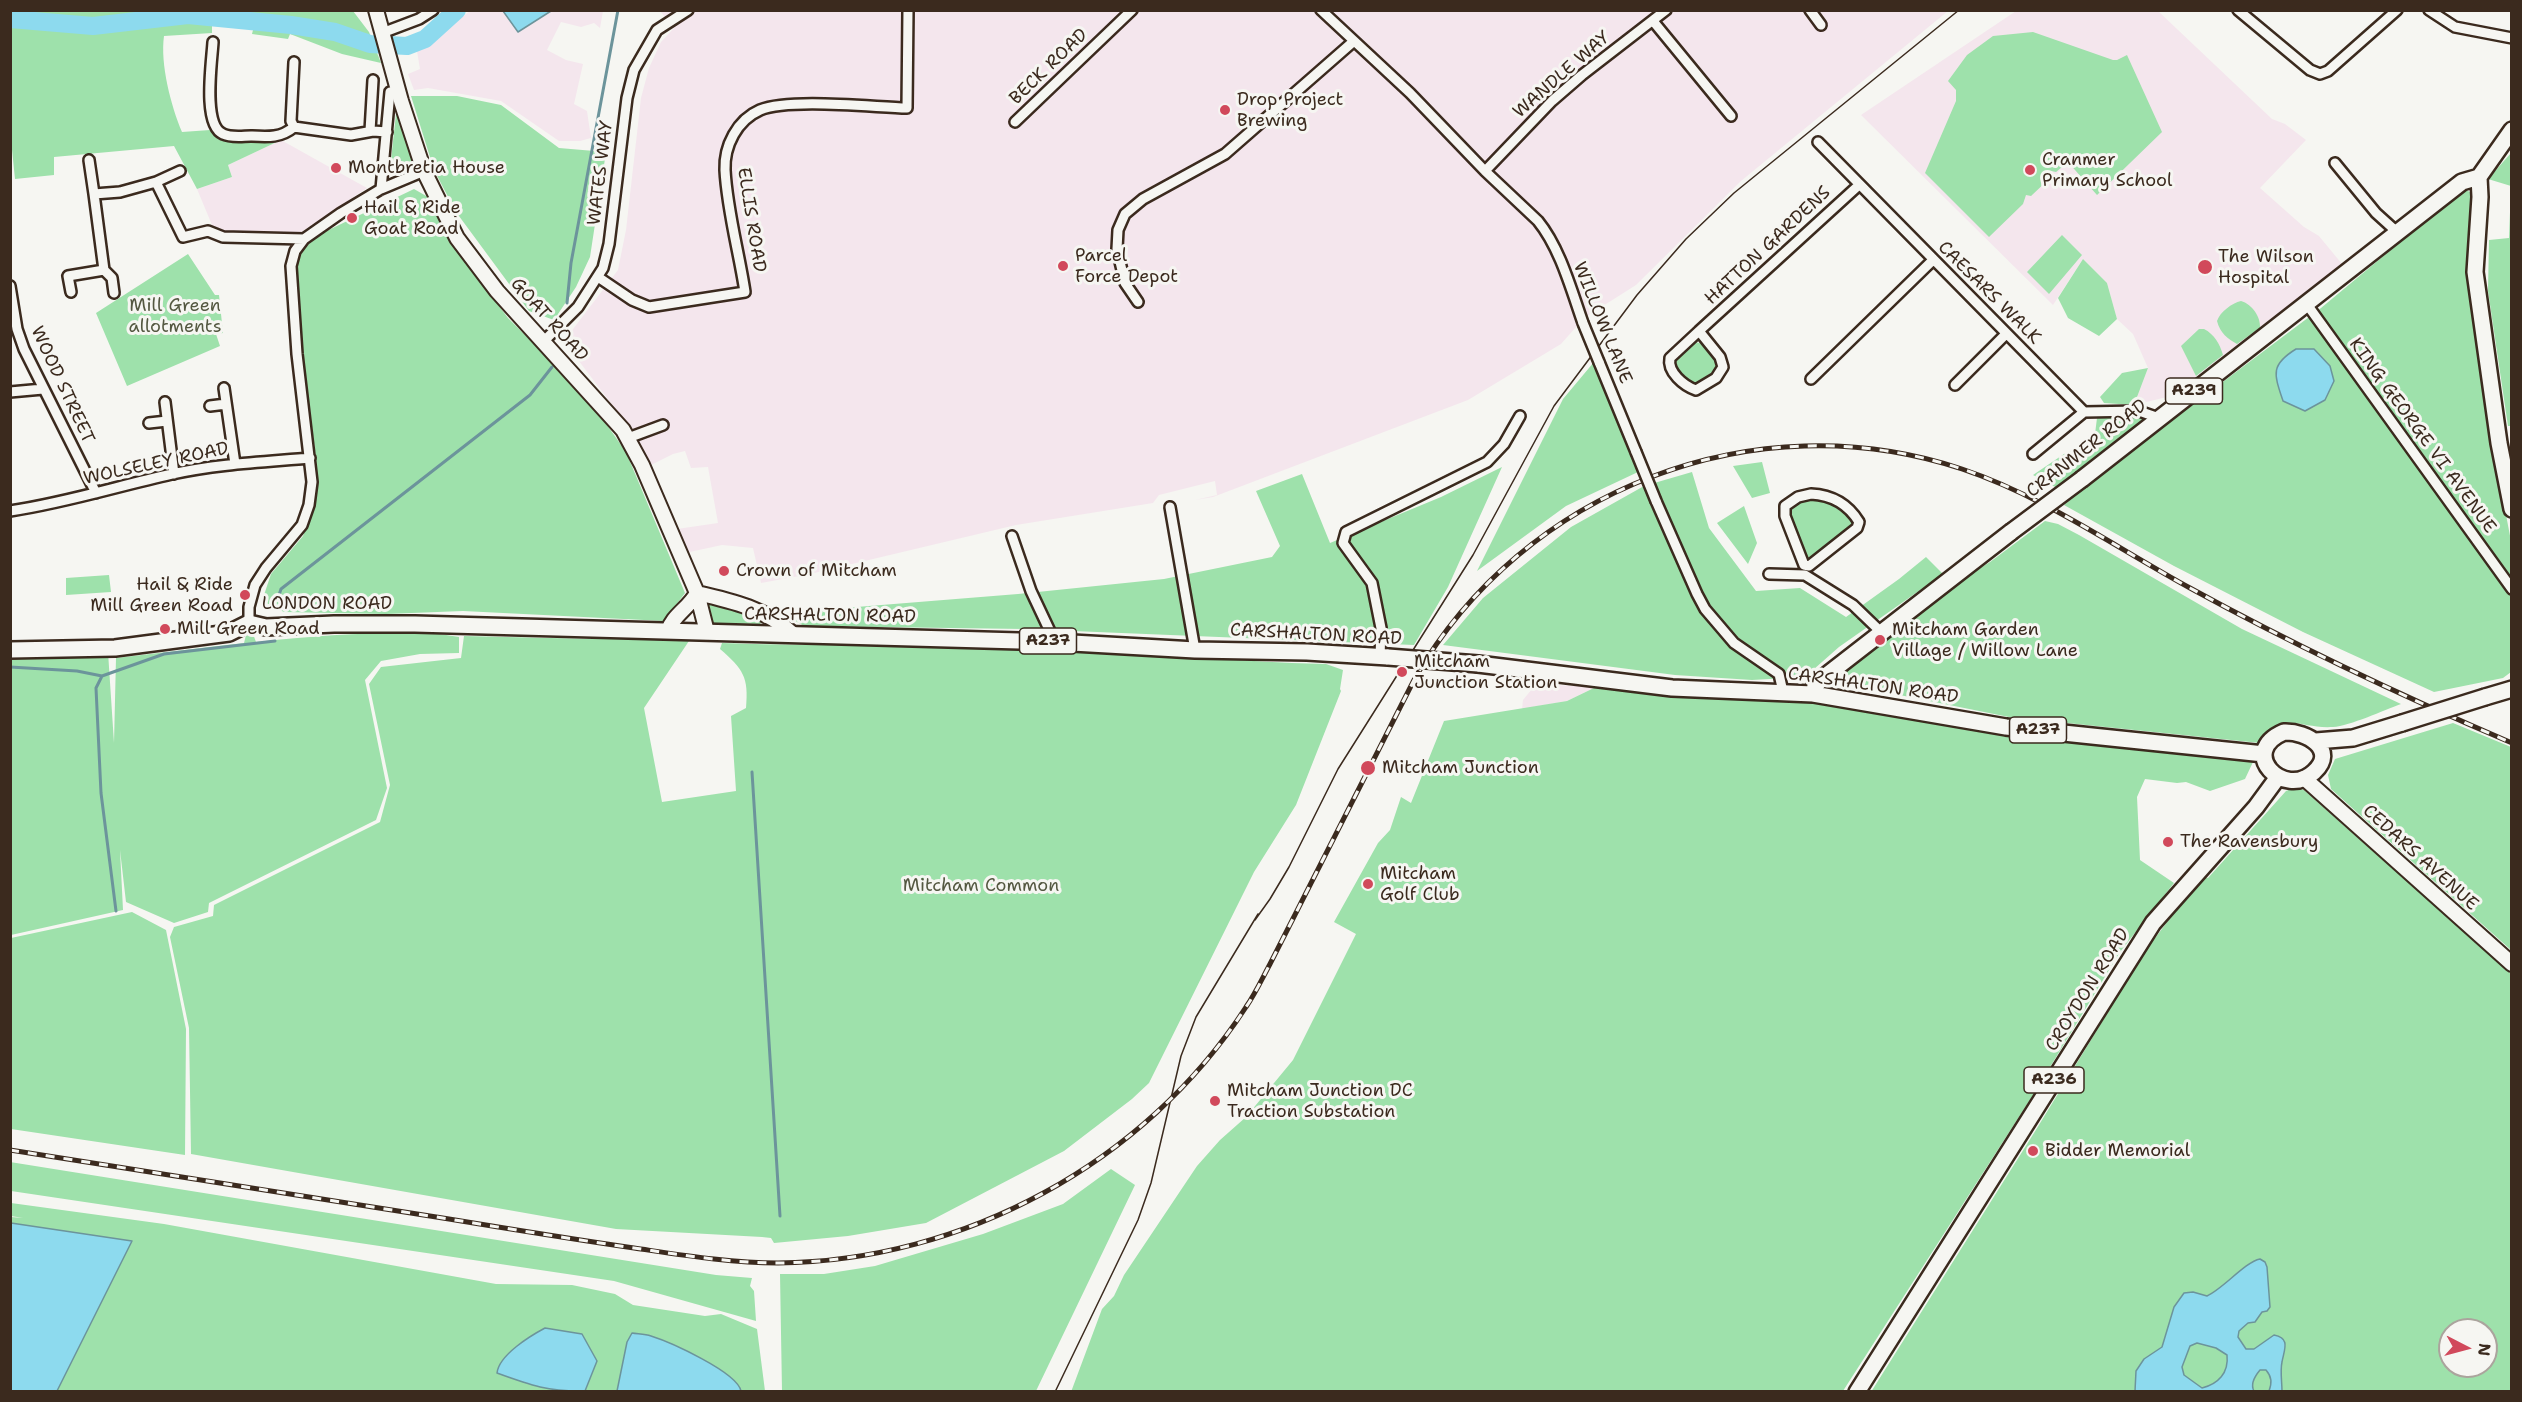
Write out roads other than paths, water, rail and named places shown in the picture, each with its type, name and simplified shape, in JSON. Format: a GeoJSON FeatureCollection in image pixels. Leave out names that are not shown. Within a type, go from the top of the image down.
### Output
{"type":"FeatureCollection","features":[{"type":"Feature","properties":{"kind":"main road"},"geometry":{"type":"LineString","coordinates":[[2511,130],[2479,177],[2480,197],[2475,272],[2499,443],[2511,509]]}},
{"type":"Feature","properties":{"kind":"main road","name":"CRANMER ROAD"},"geometry":{"type":"LineString","coordinates":[[1813,694],[1815,686],[1822,678],[1880,631],[2082,479],[2462,182],[2479,177]]}},
{"type":"Feature","properties":{"kind":"main road","name":"LONDON ROAD"},"geometry":{"type":"LineString","coordinates":[[10,650],[116,648],[230,633],[249,623],[266,627],[431,624]]}},
{"type":"Feature","properties":{"kind":"main road","name":"CARSHALTON ROAD"},"geometry":{"type":"LineString","coordinates":[[431,624],[1055,642],[1384,657],[1478,664],[1672,688],[1813,694],[2006,727],[2264,754]]}},
{"type":"Feature","properties":{"kind":"main road"},"geometry":{"type":"LineString","coordinates":[[2319,748],[2511,689]]}},
{"type":"Feature","properties":{"kind":"main road"},"geometry":{"type":"LineString","coordinates":[[2284,732],[2301,733],[2319,748],[2320,766],[2304,778],[2278,777],[2269,771],[2265,764],[2264,754],[2269,742],[2284,732]]}},
{"type":"Feature","properties":{"kind":"main road","name":"CROYDON ROAD"},"geometry":{"type":"LineString","coordinates":[[1857,1392],[2154,923],[2256,807],[2278,777]]}},
{"type":"Feature","properties":{"kind":"street","name":"GOAT ROAD"},"geometry":{"type":"LineString","coordinates":[[376,10],[424,171],[457,238],[497,291],[597,399],[628,438],[642,465],[697,593],[707,632]]}},
{"type":"Feature","properties":{"kind":"street"},"geometry":{"type":"LineString","coordinates":[[382,33],[419,19],[433,10]]}},
{"type":"Feature","properties":{"kind":"street","name":"WATES WAY"},"geometry":{"type":"LineString","coordinates":[[543,342],[578,307],[598,277],[609,244],[627,98],[634,70],[657,30],[688,10]]}},
{"type":"Feature","properties":{"kind":"street","name":"ELLIS ROAD"},"geometry":{"type":"LineString","coordinates":[[598,277],[632,300],[649,307],[745,292],[725,169],[727,148],[735,131],[755,112],[777,106],[907,108],[908,10]]}},
{"type":"Feature","properties":{"kind":"street","name":"BECK ROAD"},"geometry":{"type":"LineString","coordinates":[[1015,122],[1132,10]]}},
{"type":"Feature","properties":{"kind":"street","name":"WILLOW LANE"},"geometry":{"type":"LineString","coordinates":[[1321,10],[1410,93],[1545,230],[1558,256],[1656,501],[1697,594],[1706,609],[1734,643],[1779,674],[1783,692]]}},
{"type":"Feature","properties":{"kind":"street","name":"WANDLE WAY"},"geometry":{"type":"LineString","coordinates":[[1485,171],[1552,101],[1666,10]]}},
{"type":"Feature","properties":{"kind":"street"},"geometry":{"type":"LineString","coordinates":[[1810,10],[1821,25]]}},
{"type":"Feature","properties":{"kind":"street"},"geometry":{"type":"LineString","coordinates":[[2238,10],[2310,70],[2320,74],[2328,71],[2397,10]]}},
{"type":"Feature","properties":{"kind":"street"},"geometry":{"type":"LineString","coordinates":[[2429,10],[2455,27],[2511,38]]}},
{"type":"Feature","properties":{"kind":"street"},"geometry":{"type":"LineString","coordinates":[[1653,21],[1731,116]]}},
{"type":"Feature","properties":{"kind":"street"},"geometry":{"type":"LineString","coordinates":[[1138,303],[1125,283],[1117,249],[1118,230],[1125,214],[1143,199],[1225,154],[1354,41]]}},
{"type":"Feature","properties":{"kind":"street"},"geometry":{"type":"LineString","coordinates":[[213,42],[210,88],[213,124],[225,135],[273,137],[286,133],[294,127],[351,135],[370,131],[387,132]]}},
{"type":"Feature","properties":{"kind":"street"},"geometry":{"type":"LineString","coordinates":[[294,62],[291,121],[294,127]]}},
{"type":"Feature","properties":{"kind":"street"},"geometry":{"type":"LineString","coordinates":[[370,131],[373,80]]}},
{"type":"Feature","properties":{"kind":"street"},"geometry":{"type":"LineString","coordinates":[[381,189],[390,92]]}},
{"type":"Feature","properties":{"kind":"street","name":"CAESARS WALK"},"geometry":{"type":"LineString","coordinates":[[1818,142],[2084,412]]}},
{"type":"Feature","properties":{"kind":"street"},"geometry":{"type":"LineString","coordinates":[[89,160],[104,270],[112,278],[114,293]]}},
{"type":"Feature","properties":{"kind":"street"},"geometry":{"type":"LineString","coordinates":[[2336,163],[2376,213],[2397,232]]}},
{"type":"Feature","properties":{"kind":"street"},"geometry":{"type":"LineString","coordinates":[[94,194],[120,192],[156,182],[180,171]]}},
{"type":"Feature","properties":{"kind":"street"},"geometry":{"type":"LineString","coordinates":[[249,623],[249,607],[255,585],[307,515],[312,482],[297,354],[291,266],[295,251],[304,238],[381,189],[424,171]]}},
{"type":"Feature","properties":{"kind":"street"},"geometry":{"type":"LineString","coordinates":[[156,182],[183,237],[208,231],[223,237],[304,238]]}},
{"type":"Feature","properties":{"kind":"street","name":"HATTON GARDENS"},"geometry":{"type":"LineString","coordinates":[[1699,331],[1720,357],[1724,367],[1716,378],[1696,390],[1670,369],[1668,363],[1670,358],[1699,331],[1859,185]]}},
{"type":"Feature","properties":{"kind":"street"},"geometry":{"type":"LineString","coordinates":[[1811,379],[1933,260]]}},
{"type":"Feature","properties":{"kind":"street"},"geometry":{"type":"LineString","coordinates":[[71,292],[68,276],[104,270]]}},
{"type":"Feature","properties":{"kind":"street","name":"WOOD STREET"},"geometry":{"type":"LineString","coordinates":[[10,286],[17,329],[43,389],[96,494]]}},
{"type":"Feature","properties":{"kind":"street","name":"KING GEORGE VI AVENUE"},"geometry":{"type":"LineString","coordinates":[[2306,303],[2511,588]]}},
{"type":"Feature","properties":{"kind":"street"},"geometry":{"type":"LineString","coordinates":[[1955,385],[2006,334]]}},
{"type":"Feature","properties":{"kind":"street"},"geometry":{"type":"LineString","coordinates":[[224,388],[235,464]]}},
{"type":"Feature","properties":{"kind":"street"},"geometry":{"type":"LineString","coordinates":[[10,392],[43,389]]}},
{"type":"Feature","properties":{"kind":"street"},"geometry":{"type":"LineString","coordinates":[[165,402],[174,474]]}},
{"type":"Feature","properties":{"kind":"street"},"geometry":{"type":"LineString","coordinates":[[210,406],[226,404]]}},
{"type":"Feature","properties":{"kind":"street"},"geometry":{"type":"LineString","coordinates":[[2033,454],[2084,412],[2139,411],[2159,418]]}},
{"type":"Feature","properties":{"kind":"street"},"geometry":{"type":"LineString","coordinates":[[1384,657],[1381,628],[1371,583],[1342,543],[1346,532],[1487,462],[1504,444],[1520,416]]}},
{"type":"Feature","properties":{"kind":"street"},"geometry":{"type":"LineString","coordinates":[[149,423],[167,421]]}},
{"type":"Feature","properties":{"kind":"street"},"geometry":{"type":"LineString","coordinates":[[628,438],[663,425]]}},
{"type":"Feature","properties":{"kind":"street","name":"WOLSELEY ROAD"},"geometry":{"type":"LineString","coordinates":[[10,511],[96,494],[174,474],[235,464],[310,458]]}},
{"type":"Feature","properties":{"kind":"street"},"geometry":{"type":"LineString","coordinates":[[1769,574],[1806,570],[1857,528],[1859,522],[1842,503],[1822,495],[1798,497],[1785,506],[1785,516],[1806,570],[1853,605],[1880,631]]}},
{"type":"Feature","properties":{"kind":"street"},"geometry":{"type":"LineString","coordinates":[[1170,507],[1195,650]]}},
{"type":"Feature","properties":{"kind":"street"},"geometry":{"type":"LineString","coordinates":[[1012,536],[1032,591],[1055,642]]}},
{"type":"Feature","properties":{"kind":"street"},"geometry":{"type":"LineString","coordinates":[[668,631],[671,622],[688,607],[697,593],[732,600],[780,622],[794,635]]}},
{"type":"Feature","properties":{"kind":"street","name":"CEDARS AVENUE"},"geometry":{"type":"LineString","coordinates":[[2304,778],[2511,964]]}},
{"type":"Feature","properties":{"kind":"water"},"geometry":{"type":"Polygon","coordinates":[[[503,11],[551,11],[518,32],[503,11]]]}},
{"type":"Feature","properties":{"kind":"water"},"geometry":{"type":"Polygon","coordinates":[[[2296,349],[2314,349],[2330,366],[2334,381],[2325,400],[2305,411],[2283,401],[2276,377],[2278,365],[2296,349]]]}},
{"type":"Feature","properties":{"kind":"water"},"geometry":{"type":"Polygon","coordinates":[[[11,1223],[132,1241],[57,1391],[11,1391],[11,1223]]]}},
{"type":"Feature","properties":{"kind":"water"},"geometry":{"type":"Polygon","coordinates":[[[2260,1259],[2267,1267],[2270,1307],[2267,1311],[2262,1312],[2255,1322],[2248,1323],[2239,1331],[2238,1337],[2246,1349],[2254,1349],[2274,1335],[2283,1339],[2285,1345],[2281,1369],[2282,1391],[2269,1391],[2271,1383],[2269,1375],[2266,1370],[2260,1370],[2253,1383],[2254,1391],[2135,1391],[2136,1371],[2144,1359],[2162,1347],[2174,1307],[2184,1293],[2193,1292],[2207,1296],[2260,1259]],[[2197,1343],[2190,1346],[2182,1367],[2184,1375],[2202,1388],[2217,1381],[2226,1367],[2227,1355],[2216,1348],[2197,1343]]]}},
{"type":"Feature","properties":{"kind":"water"},"geometry":{"type":"Polygon","coordinates":[[[545,1328],[582,1334],[597,1361],[585,1391],[540,1387],[497,1373],[499,1366],[509,1353],[545,1328]]]}},
{"type":"Feature","properties":{"kind":"water"},"geometry":{"type":"Polygon","coordinates":[[[632,1333],[649,1335],[687,1351],[728,1375],[737,1383],[741,1391],[617,1391],[627,1342],[632,1333]]]}},
{"type":"Feature","properties":{"kind":"waterway"},"geometry":{"type":"LineString","coordinates":[[10,19],[93,26],[188,15],[291,25],[335,32],[370,44],[407,46],[425,39],[457,10]]}},
{"type":"Feature","properties":{"kind":"waterway"},"geometry":{"type":"LineString","coordinates":[[567,303],[571,263],[618,10]]}},
{"type":"Feature","properties":{"kind":"waterway"},"geometry":{"type":"LineString","coordinates":[[278,598],[281,589],[530,395],[552,367]]}},
{"type":"Feature","properties":{"kind":"waterway"},"geometry":{"type":"LineString","coordinates":[[116,911],[101,793],[96,688],[102,676],[164,654],[275,641]]}},
{"type":"Feature","properties":{"kind":"waterway"},"geometry":{"type":"LineString","coordinates":[[10,667],[77,671],[102,676]]}},
{"type":"Feature","properties":{"kind":"waterway"},"geometry":{"type":"LineString","coordinates":[[752,772],[780,1216]]}},
{"type":"Feature","properties":{"kind":"tram line"},"geometry":{"type":"LineString","coordinates":[[1255,920],[1289,867],[1338,769],[1473,555],[1554,406],[1637,295],[1686,239],[1734,193],[1959,10]]}},
{"type":"Feature","properties":{"kind":"tram line"},"geometry":{"type":"LineString","coordinates":[[1055,1392],[1138,1220],[1151,1183],[1181,1056],[1196,1017],[1258,914]]}},
{"type":"Feature","properties":{"kind":"railway"},"geometry":{"type":"LineString","coordinates":[[10,1150],[588,1241],[742,1262],[778,1263],[847,1258],[915,1244],[981,1222],[1044,1193],[1103,1156],[1156,1113],[1205,1063],[1255,992],[1415,678],[1461,612],[1517,556],[1581,511],[1652,477],[1727,455],[1805,446],[1884,450],[1962,469],[1992,480],[2078,523],[2190,588],[2309,650],[2512,743]]}},
{"type":"Feature","properties":{"kind":"place","name":"Drop Project Brewing"},"geometry":{"type":"Point","coordinates":[1225,110]}},
{"type":"Feature","properties":{"kind":"place","name":"Montbretia House"},"geometry":{"type":"Point","coordinates":[336,168]}},
{"type":"Feature","properties":{"kind":"place","name":"Cranmer Primary School"},"geometry":{"type":"Point","coordinates":[2030,170]}},
{"type":"Feature","properties":{"kind":"place","name":"Hail & Ride Goat Road"},"geometry":{"type":"Point","coordinates":[352,218]}},
{"type":"Feature","properties":{"kind":"place","name":"Parcel Force Depot"},"geometry":{"type":"Point","coordinates":[1063,266]}},
{"type":"Feature","properties":{"kind":"place","name":"The Wilson Hospital"},"geometry":{"type":"Point","coordinates":[2205,267]}},
{"type":"Feature","properties":{"kind":"place","name":"Crown of Mitcham"},"geometry":{"type":"Point","coordinates":[724,571]}},
{"type":"Feature","properties":{"kind":"place","name":"Hail & Ride Mill Green Road"},"geometry":{"type":"Point","coordinates":[245,595]}},
{"type":"Feature","properties":{"kind":"place","name":"Mill Green Road"},"geometry":{"type":"Point","coordinates":[165,629]}},
{"type":"Feature","properties":{"kind":"place","name":"Mitcham Garden Village / Willow Lane"},"geometry":{"type":"Point","coordinates":[1880,640]}},
{"type":"Feature","properties":{"kind":"place","name":"Mitcham Junction Station"},"geometry":{"type":"Point","coordinates":[1402,672]}},
{"type":"Feature","properties":{"kind":"place","name":"Mitcham Junction"},"geometry":{"type":"Point","coordinates":[1368,768]}},
{"type":"Feature","properties":{"kind":"place","name":"The Ravensbury"},"geometry":{"type":"Point","coordinates":[2168,842]}},
{"type":"Feature","properties":{"kind":"place","name":"Mitcham Golf Club"},"geometry":{"type":"Point","coordinates":[1368,884]}},
{"type":"Feature","properties":{"kind":"place","name":"Mitcham Junction DC Traction Substation"},"geometry":{"type":"Point","coordinates":[1215,1101]}},
{"type":"Feature","properties":{"kind":"place","name":"Bidder Memorial"},"geometry":{"type":"Point","coordinates":[2033,1151]}},
{"type":"Feature","properties":{"kind":"park label","name":"Mill Green allotments"},"geometry":{"type":"Point","coordinates":[175,316]}},
{"type":"Feature","properties":{"kind":"park label","name":"Mitcham Common"},"geometry":{"type":"Point","coordinates":[981,886]}}]}
